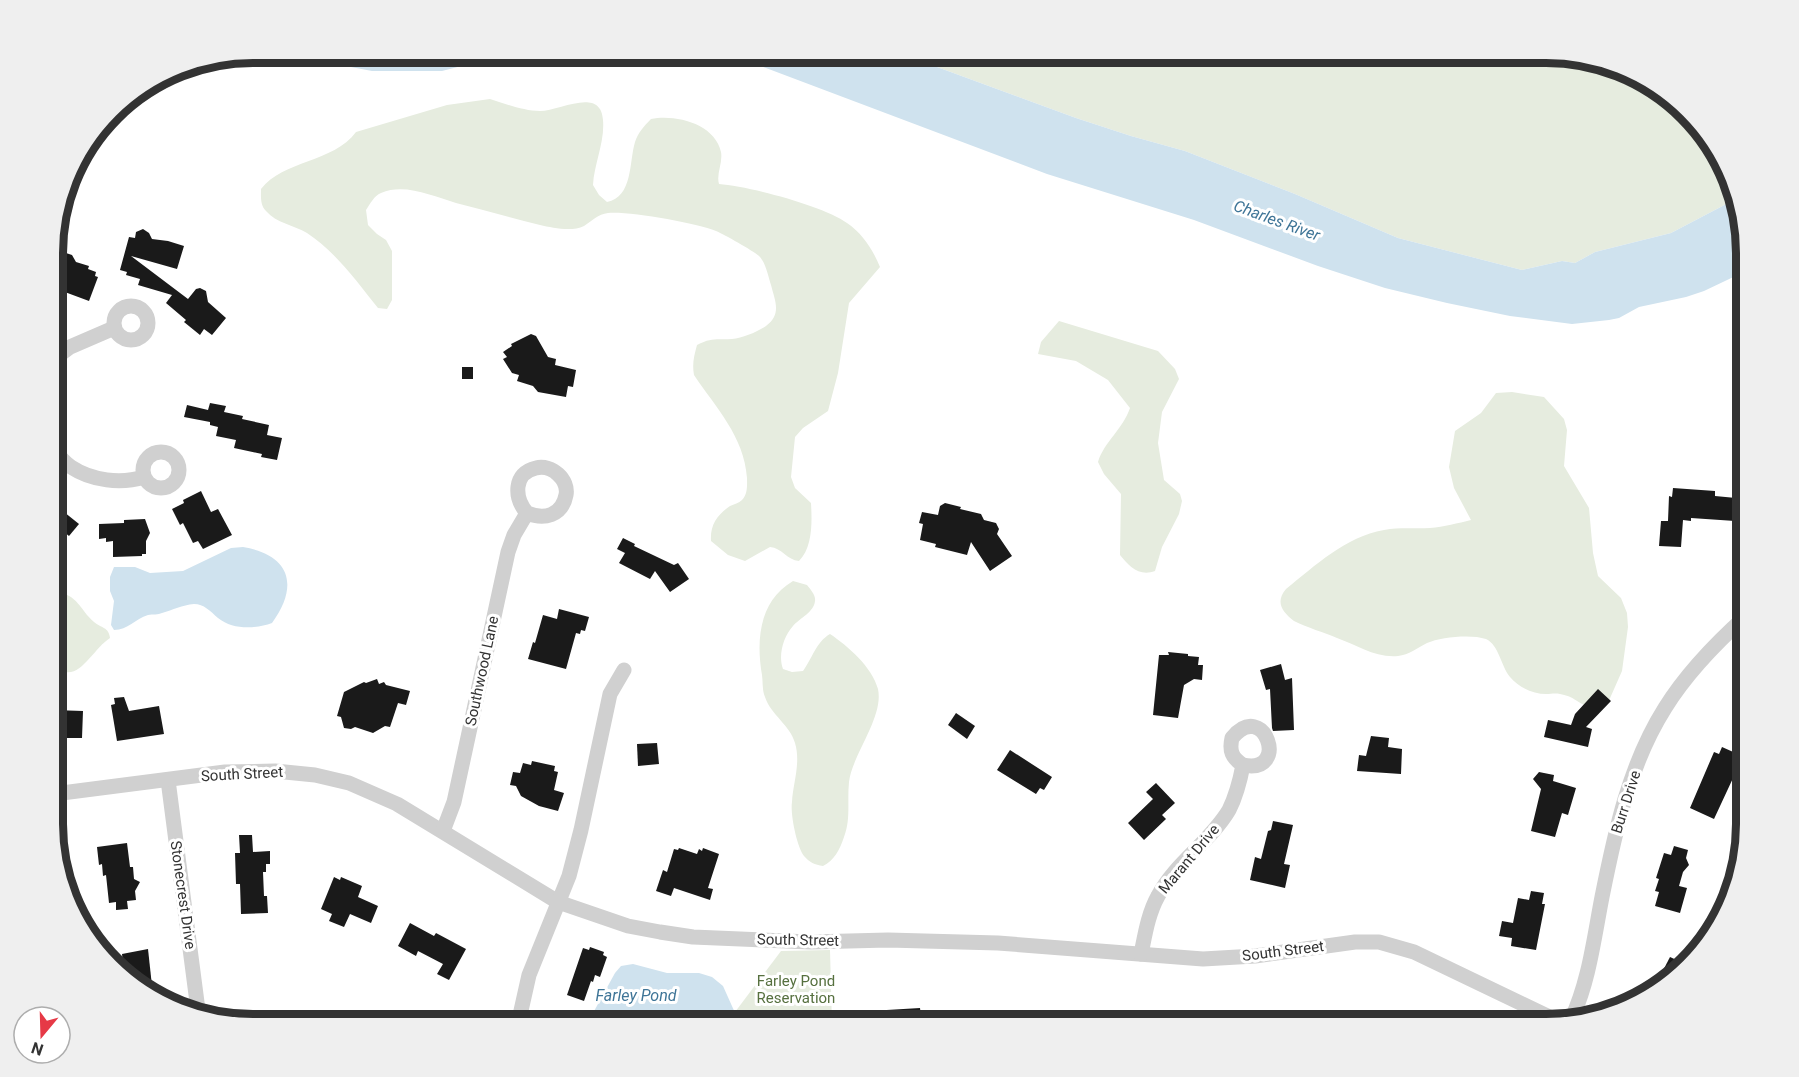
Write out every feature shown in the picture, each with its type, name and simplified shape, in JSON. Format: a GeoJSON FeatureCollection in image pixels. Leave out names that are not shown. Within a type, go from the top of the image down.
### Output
{"type":"FeatureCollection","features":[{"type":"Feature","properties":{"kind":"street"},"geometry":{"type":"LineString","coordinates":[[63,352],[114,328]]}},
{"type":"Feature","properties":{"kind":"street"},"geometry":{"type":"LineString","coordinates":[[63,460],[70,467],[96,478],[128,482],[144,477]]}},
{"type":"Feature","properties":{"kind":"street","name":"Southwood Lane"},"geometry":{"type":"LineString","coordinates":[[443,831],[453,806],[508,552],[514,535],[527,513]]}},
{"type":"Feature","properties":{"kind":"street","name":"Burr Drive"},"geometry":{"type":"LineString","coordinates":[[1575,1011],[1583,991],[1616,832],[1628,788],[1643,752],[1665,707],[1717,643],[1736,624]]}},
{"type":"Feature","properties":{"kind":"street"},"geometry":{"type":"LineString","coordinates":[[520,1014],[529,975],[569,876],[610,694],[624,670]]}},
{"type":"Feature","properties":{"kind":"street","name":"Marant Drive"},"geometry":{"type":"LineString","coordinates":[[1141,954],[1149,916],[1158,897],[1167,882],[1224,817],[1234,797],[1243,765]]}},
{"type":"Feature","properties":{"kind":"street","name":"South Street"},"geometry":{"type":"LineString","coordinates":[[63,793],[252,771],[315,775],[349,783],[376,794],[443,831],[558,902],[628,926],[693,937],[810,942],[888,940],[963,942],[1203,959],[1255,956],[1355,942],[1380,942],[1414,952],[1543,1014]]}},
{"type":"Feature","properties":{"kind":"street","name":"Stonecrest Drive"},"geometry":{"type":"LineString","coordinates":[[168,780],[197,1006]]}},
{"type":"Feature","properties":{"kind":"green space"},"geometry":{"type":"Polygon","coordinates":[[[926,63],[1546,63],[1595,69],[1641,88],[1662,102],[1680,119],[1697,137],[1711,158],[1729,202],[1671,233],[1595,252],[1575,263],[1562,261],[1522,270],[1398,238],[1185,151],[1076,118],[926,63]]]}},
{"type":"Feature","properties":{"kind":"green space"},"geometry":{"type":"Polygon","coordinates":[[[490,99],[534,111],[578,103],[595,104],[600,110],[603,128],[593,185],[607,202],[615,199],[626,186],[635,142],[642,130],[651,119],[672,118],[703,128],[717,142],[721,152],[719,184],[766,193],[821,210],[847,223],[867,243],[880,267],[849,303],[838,373],[828,411],[803,428],[795,437],[791,477],[795,488],[811,503],[809,541],[799,561],[770,547],[745,561],[728,555],[711,541],[713,525],[721,513],[744,498],[747,478],[741,449],[728,423],[694,375],[694,360],[697,345],[702,342],[732,339],[750,334],[766,326],[774,317],[776,307],[768,274],[756,253],[716,231],[662,218],[608,213],[598,216],[579,228],[562,229],[418,192],[390,190],[376,196],[366,210],[368,225],[386,240],[392,251],[392,300],[387,309],[378,308],[346,268],[318,241],[302,230],[270,215],[263,206],[261,189],[270,179],[335,150],[356,132],[447,105],[490,99]]]}},
{"type":"Feature","properties":{"kind":"green space"},"geometry":{"type":"Polygon","coordinates":[[[1059,321],[1158,351],[1175,369],[1179,379],[1162,412],[1158,443],[1164,480],[1180,494],[1182,501],[1179,514],[1162,547],[1155,571],[1144,573],[1139,571],[1120,555],[1121,494],[1104,474],[1098,462],[1130,408],[1108,380],[1076,361],[1038,354],[1041,342],[1059,321]]]}},
{"type":"Feature","properties":{"kind":"green space"},"geometry":{"type":"Polygon","coordinates":[[[1512,392],[1544,397],[1564,419],[1567,430],[1564,466],[1589,508],[1593,553],[1598,576],[1621,598],[1627,613],[1628,627],[1622,671],[1607,705],[1585,705],[1567,696],[1536,693],[1521,687],[1510,677],[1494,646],[1486,639],[1464,636],[1448,638],[1427,643],[1402,655],[1382,655],[1294,621],[1281,606],[1281,598],[1286,589],[1332,553],[1356,539],[1384,530],[1435,527],[1471,520],[1454,488],[1449,467],[1455,431],[1481,413],[1496,393],[1512,392]]]}},
{"type":"Feature","properties":{"kind":"green space"},"geometry":{"type":"Polygon","coordinates":[[[793,581],[807,585],[814,594],[815,601],[812,608],[793,626],[787,636],[781,653],[783,669],[792,672],[803,671],[818,646],[830,634],[852,651],[865,665],[878,689],[879,700],[876,712],[851,771],[846,830],[836,854],[823,866],[808,860],[799,845],[792,807],[797,750],[793,737],[764,694],[760,662],[762,622],[773,599],[793,581]]]}},
{"type":"Feature","properties":{"kind":"green space"},"geometry":{"type":"Polygon","coordinates":[[[63,593],[74,599],[89,617],[106,630],[110,638],[84,665],[70,672],[63,671],[63,593]]]}},
{"type":"Feature","properties":{"kind":"green space","name":"Farley Pond Reservation"},"geometry":{"type":"Polygon","coordinates":[[[830,950],[832,1014],[734,1014],[781,951],[830,950]]]}},
{"type":"Feature","properties":{"kind":"water"},"geometry":{"type":"Polygon","coordinates":[[[330,63],[473,63],[442,71],[372,71],[330,63]]]}},
{"type":"Feature","properties":{"kind":"water","name":"Charles River"},"geometry":{"type":"Polygon","coordinates":[[[753,63],[926,63],[1076,118],[1185,151],[1398,238],[1522,270],[1562,261],[1575,263],[1595,252],[1671,233],[1729,202],[1736,241],[1736,276],[1704,291],[1639,307],[1619,318],[1609,320],[1572,324],[1510,316],[1385,288],[1194,220],[1047,174],[753,63]]]}},
{"type":"Feature","properties":{"kind":"water"},"geometry":{"type":"Polygon","coordinates":[[[243,547],[272,557],[286,574],[286,597],[272,623],[251,627],[230,625],[210,610],[194,604],[148,615],[123,628],[114,630],[111,625],[114,601],[110,591],[110,577],[114,567],[135,567],[150,573],[183,571],[231,548],[243,547]]]}},
{"type":"Feature","properties":{"kind":"water","name":"Farley Pond"},"geometry":{"type":"Polygon","coordinates":[[[633,964],[667,973],[699,973],[712,977],[723,986],[736,1014],[592,1014],[621,966],[633,964]]]}},
{"type":"Feature","properties":{"kind":"building"},"geometry":{"type":"Polygon","coordinates":[[[143,229],[152,239],[184,246],[177,269],[131,256],[188,299],[196,289],[206,291],[208,302],[226,318],[212,335],[204,329],[200,335],[184,322],[186,320],[166,303],[172,295],[138,285],[140,279],[126,275],[127,272],[120,270],[129,237],[135,238],[136,232],[143,229]]]}},
{"type":"Feature","properties":{"kind":"building"},"geometry":{"type":"Polygon","coordinates":[[[66,253],[72,255],[76,262],[89,266],[88,269],[96,272],[95,276],[98,277],[89,301],[63,291],[63,256],[66,253]]]}},
{"type":"Feature","properties":{"kind":"building"},"geometry":{"type":"Polygon","coordinates":[[[531,334],[536,336],[548,357],[556,359],[555,365],[576,370],[573,387],[568,386],[566,397],[538,392],[533,386],[517,381],[519,375],[512,373],[503,359],[507,357],[503,352],[512,346],[511,344],[531,334]]]}},
{"type":"Feature","properties":{"kind":"building"},"geometry":{"type":"Polygon","coordinates":[[[462,367],[473,367],[473,379],[462,379],[462,367]]]}},
{"type":"Feature","properties":{"kind":"building"},"geometry":{"type":"Polygon","coordinates":[[[210,403],[226,406],[224,412],[243,416],[242,419],[269,425],[267,435],[282,438],[277,460],[234,448],[236,440],[216,436],[218,427],[210,425],[210,422],[184,417],[187,405],[208,410],[210,403]]]}},
{"type":"Feature","properties":{"kind":"building"},"geometry":{"type":"Polygon","coordinates":[[[1673,488],[1715,491],[1715,496],[1736,498],[1735,521],[1691,518],[1691,521],[1683,520],[1681,547],[1659,546],[1661,521],[1668,521],[1669,496],[1672,497],[1673,488]]]}},
{"type":"Feature","properties":{"kind":"building"},"geometry":{"type":"Polygon","coordinates":[[[201,491],[211,512],[218,509],[232,535],[203,549],[198,541],[193,543],[183,523],[180,525],[172,509],[184,503],[183,500],[201,491]]]}},
{"type":"Feature","properties":{"kind":"building"},"geometry":{"type":"Polygon","coordinates":[[[945,503],[981,514],[984,520],[996,523],[999,529],[997,534],[1012,556],[990,571],[971,542],[967,555],[935,547],[936,544],[920,540],[923,524],[919,523],[922,512],[938,515],[940,506],[945,503]]]}},
{"type":"Feature","properties":{"kind":"building"},"geometry":{"type":"Polygon","coordinates":[[[63,511],[79,524],[69,536],[63,531],[63,511]]]}},
{"type":"Feature","properties":{"kind":"building"},"geometry":{"type":"Polygon","coordinates":[[[145,519],[150,533],[146,541],[146,554],[142,556],[113,557],[113,541],[106,542],[106,538],[99,539],[99,524],[145,519]]]}},
{"type":"Feature","properties":{"kind":"building"},"geometry":{"type":"Polygon","coordinates":[[[623,538],[635,544],[634,546],[674,565],[678,563],[689,579],[670,592],[655,571],[650,579],[619,563],[625,553],[617,549],[623,538]]]}},
{"type":"Feature","properties":{"kind":"building"},"geometry":{"type":"Polygon","coordinates":[[[559,609],[589,617],[585,631],[581,630],[580,634],[576,633],[566,669],[528,659],[543,615],[557,619],[559,609]]]}},
{"type":"Feature","properties":{"kind":"building"},"geometry":{"type":"Polygon","coordinates":[[[1168,652],[1199,657],[1198,665],[1203,665],[1202,680],[1194,679],[1184,685],[1178,718],[1153,715],[1159,655],[1169,655],[1168,652]]]}},
{"type":"Feature","properties":{"kind":"building"},"geometry":{"type":"Polygon","coordinates":[[[1281,664],[1285,680],[1292,678],[1294,730],[1273,731],[1270,689],[1266,690],[1260,670],[1281,664]]]}},
{"type":"Feature","properties":{"kind":"building"},"geometry":{"type":"Polygon","coordinates":[[[377,679],[379,684],[384,682],[386,685],[410,691],[406,705],[398,703],[390,727],[385,726],[373,733],[355,727],[344,728],[341,717],[337,716],[344,692],[364,682],[377,679]]]}},
{"type":"Feature","properties":{"kind":"building"},"geometry":{"type":"Polygon","coordinates":[[[1598,689],[1611,701],[1586,727],[1592,729],[1588,747],[1544,737],[1548,720],[1571,725],[1575,714],[1598,689]]]}},
{"type":"Feature","properties":{"kind":"building"},"geometry":{"type":"Polygon","coordinates":[[[124,697],[129,711],[159,706],[164,734],[117,741],[111,705],[115,704],[114,698],[124,697]]]}},
{"type":"Feature","properties":{"kind":"building"},"geometry":{"type":"Polygon","coordinates":[[[63,710],[83,711],[82,738],[66,738],[66,747],[63,747],[63,710]]]}},
{"type":"Feature","properties":{"kind":"building"},"geometry":{"type":"Polygon","coordinates":[[[956,713],[975,726],[967,739],[948,725],[956,713]]]}},
{"type":"Feature","properties":{"kind":"building"},"geometry":{"type":"Polygon","coordinates":[[[1371,736],[1389,738],[1388,747],[1402,749],[1401,774],[1357,771],[1359,755],[1366,756],[1371,736]]]}},
{"type":"Feature","properties":{"kind":"building"},"geometry":{"type":"Polygon","coordinates":[[[657,743],[659,764],[638,766],[637,744],[657,743]]]}},
{"type":"Feature","properties":{"kind":"building"},"geometry":{"type":"Polygon","coordinates":[[[1722,747],[1736,753],[1736,765],[1732,775],[1734,776],[1714,819],[1690,808],[1714,752],[1719,754],[1722,747]]]}},
{"type":"Feature","properties":{"kind":"building"},"geometry":{"type":"Polygon","coordinates":[[[1010,750],[1052,777],[1044,790],[1040,788],[1036,794],[997,770],[1010,750]]]}},
{"type":"Feature","properties":{"kind":"building"},"geometry":{"type":"Polygon","coordinates":[[[532,761],[555,766],[554,771],[558,772],[554,790],[564,793],[558,811],[539,806],[521,796],[516,786],[510,785],[513,772],[520,773],[523,763],[531,765],[532,761]]]}},
{"type":"Feature","properties":{"kind":"building"},"geometry":{"type":"Polygon","coordinates":[[[1539,772],[1554,775],[1553,781],[1576,788],[1568,815],[1562,813],[1555,837],[1531,831],[1541,789],[1533,779],[1539,772]]]}},
{"type":"Feature","properties":{"kind":"building"},"geometry":{"type":"Polygon","coordinates":[[[1156,783],[1175,803],[1162,815],[1166,819],[1144,840],[1128,823],[1153,799],[1146,792],[1156,783]]]}},
{"type":"Feature","properties":{"kind":"building"},"geometry":{"type":"Polygon","coordinates":[[[1273,821],[1293,825],[1284,864],[1290,865],[1285,888],[1250,880],[1255,857],[1261,859],[1273,821]]]}},
{"type":"Feature","properties":{"kind":"building"},"geometry":{"type":"Polygon","coordinates":[[[239,835],[252,835],[253,852],[270,851],[270,864],[266,864],[266,872],[263,872],[264,896],[267,896],[268,913],[241,914],[240,884],[236,884],[235,853],[240,853],[239,835]]]}},
{"type":"Feature","properties":{"kind":"building"},"geometry":{"type":"Polygon","coordinates":[[[127,843],[134,879],[140,882],[135,891],[136,900],[127,901],[128,909],[116,910],[116,902],[109,903],[106,875],[103,876],[102,864],[99,865],[97,847],[127,843]]]}},
{"type":"Feature","properties":{"kind":"building"},"geometry":{"type":"Polygon","coordinates":[[[1674,846],[1688,850],[1686,858],[1689,865],[1683,872],[1679,886],[1687,888],[1680,913],[1655,906],[1659,892],[1655,891],[1659,879],[1656,878],[1664,853],[1671,855],[1674,846]]]}},
{"type":"Feature","properties":{"kind":"building"},"geometry":{"type":"Polygon","coordinates":[[[679,848],[697,854],[699,849],[702,851],[703,848],[719,854],[708,888],[713,889],[710,900],[674,888],[671,896],[656,891],[663,870],[667,872],[674,849],[679,848]]]}},
{"type":"Feature","properties":{"kind":"building"},"geometry":{"type":"Polygon","coordinates":[[[334,877],[340,880],[341,877],[362,886],[358,897],[378,906],[371,923],[350,914],[344,927],[329,921],[332,914],[321,909],[334,877]]]}},
{"type":"Feature","properties":{"kind":"building"},"geometry":{"type":"Polygon","coordinates":[[[1531,891],[1544,893],[1542,904],[1545,904],[1536,950],[1511,946],[1512,938],[1499,936],[1502,921],[1513,923],[1518,898],[1529,900],[1531,891]]]}},
{"type":"Feature","properties":{"kind":"building"},"geometry":{"type":"Polygon","coordinates":[[[410,923],[434,936],[436,933],[466,949],[449,980],[437,974],[443,964],[418,951],[416,956],[398,946],[410,923]]]}},
{"type":"Feature","properties":{"kind":"building"},"geometry":{"type":"Polygon","coordinates":[[[590,947],[604,952],[603,955],[607,957],[600,977],[595,975],[593,982],[591,981],[584,1001],[567,995],[583,948],[589,950],[590,947]]]}},
{"type":"Feature","properties":{"kind":"building"},"geometry":{"type":"Polygon","coordinates":[[[148,949],[152,985],[123,962],[122,954],[148,949]]]}},
{"type":"Feature","properties":{"kind":"building"},"geometry":{"type":"Polygon","coordinates":[[[1670,957],[1677,960],[1662,975],[1660,976],[1670,957]]]}},
{"type":"Feature","properties":{"kind":"building"},"geometry":{"type":"Polygon","coordinates":[[[920,1008],[921,1014],[870,1014],[870,1011],[920,1008]]]}}]}
